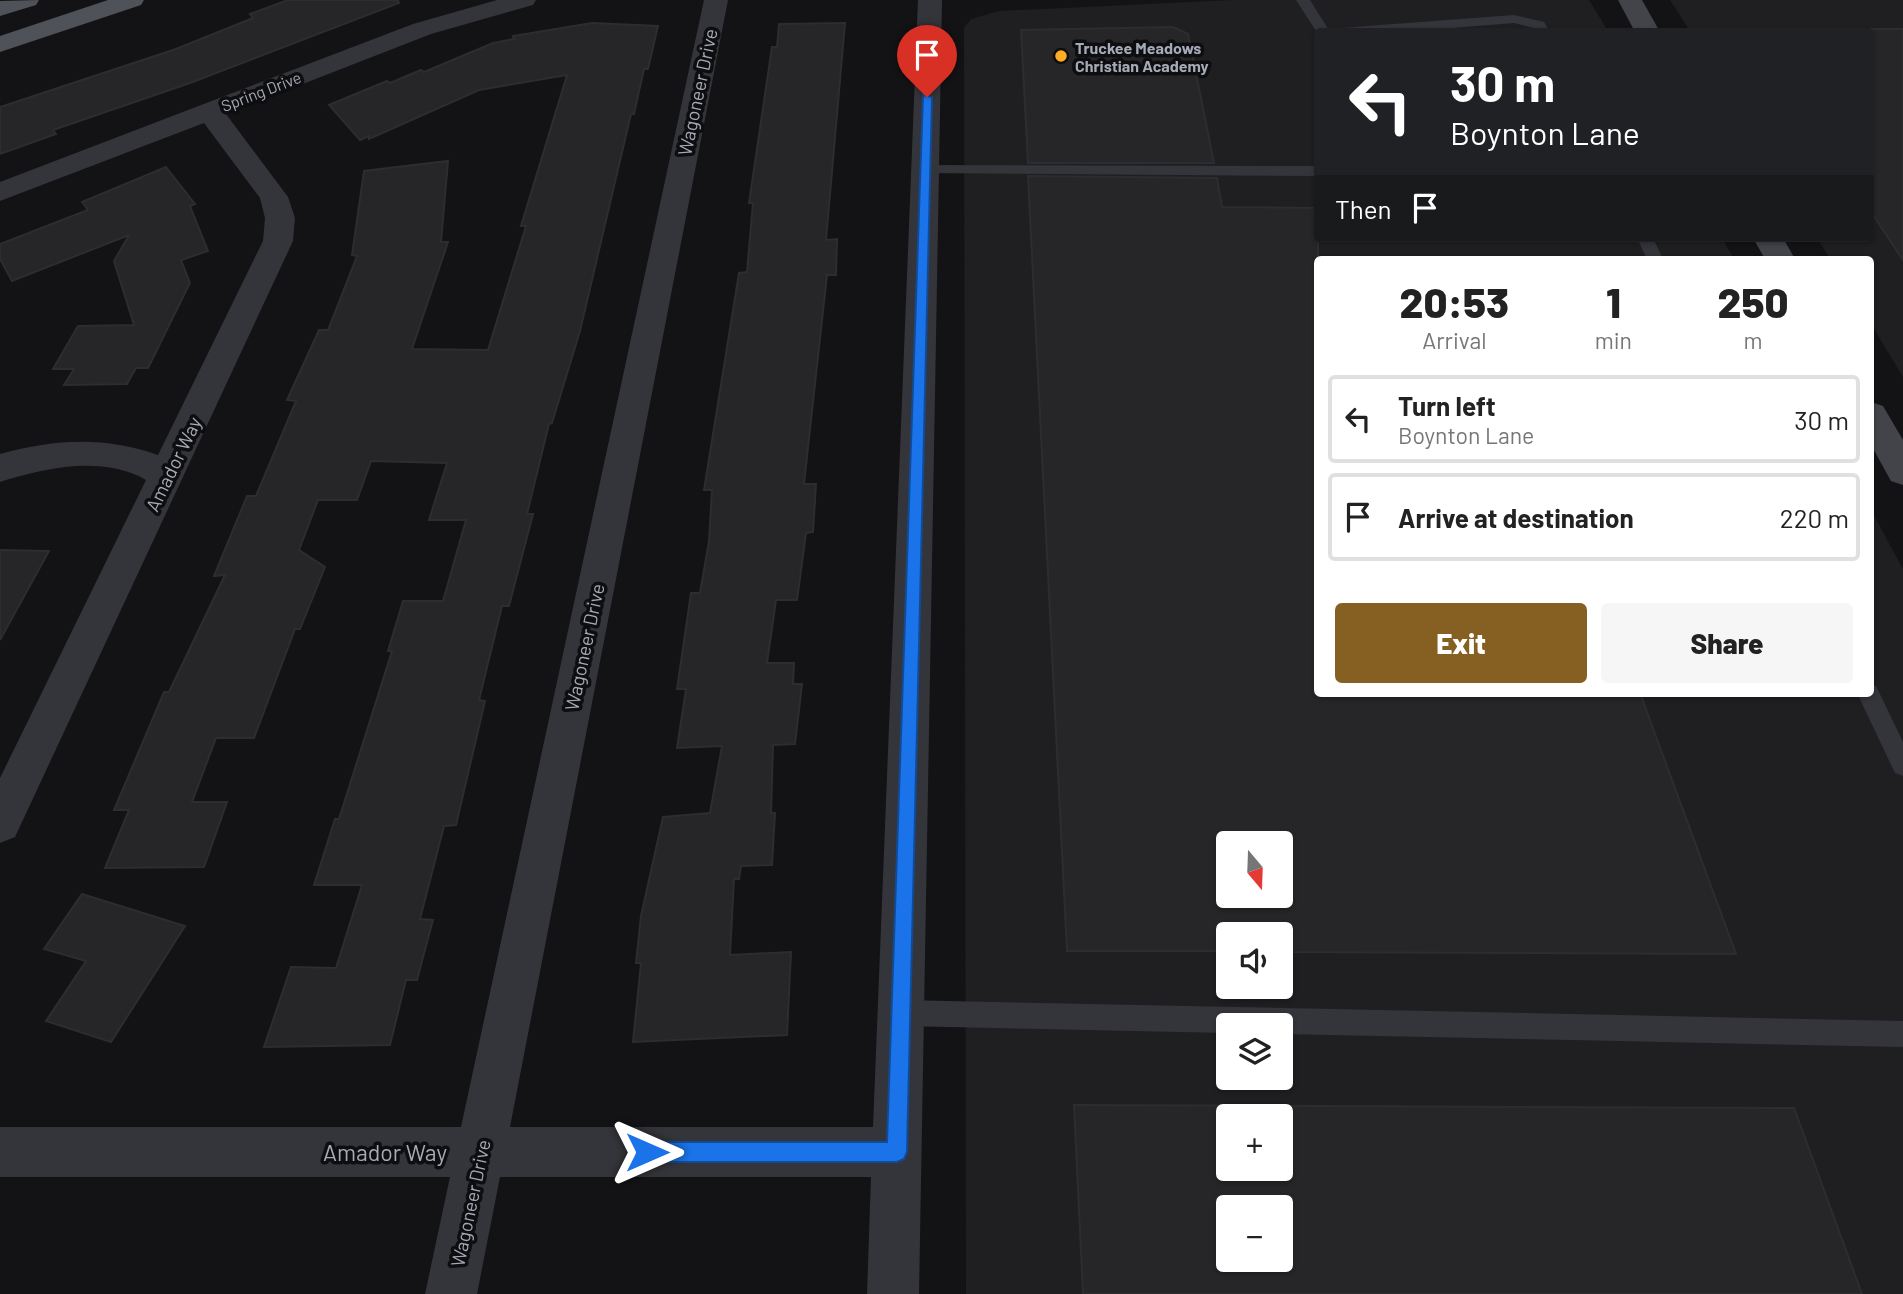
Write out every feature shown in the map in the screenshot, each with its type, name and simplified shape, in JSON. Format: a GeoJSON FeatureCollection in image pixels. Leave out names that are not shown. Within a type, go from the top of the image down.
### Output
{"type":"FeatureCollection","features":[{"type":"Feature","properties":{"kind":"main road"},"geometry":{"type":"LineString","coordinates":[[0,9],[27,0]]}},
{"type":"Feature","properties":{"kind":"main road"},"geometry":{"type":"LineString","coordinates":[[0,44],[132,0]]}},
{"type":"Feature","properties":{"kind":"main road"},"geometry":{"type":"LineString","coordinates":[[1630,0],[1646,28]]}},
{"type":"Feature","properties":{"kind":"main road"},"geometry":{"type":"LineString","coordinates":[[1874,420],[1903,471]]}},
{"type":"Feature","properties":{"kind":"street","name":"Spring Drive"},"geometry":{"type":"LineString","coordinates":[[0,192],[422,29],[524,0]]}},
{"type":"Feature","properties":{"kind":"street","name":"Wagoneer Drive"},"geometry":{"type":"LineString","coordinates":[[451,1294],[716,0]]}},
{"type":"Feature","properties":{"kind":"street"},"geometry":{"type":"LineString","coordinates":[[893,1294],[930,0]]}},
{"type":"Feature","properties":{"kind":"street","name":"Amador Way"},"geometry":{"type":"LineString","coordinates":[[0,823],[278,241],[280,218],[274,197],[209,111]]}},
{"type":"Feature","properties":{"kind":"street"},"geometry":{"type":"LineString","coordinates":[[0,468],[59,454],[96,453],[131,458],[168,476]]}},
{"type":"Feature","properties":{"kind":"street","name":"Amador Way"},"geometry":{"type":"LineString","coordinates":[[0,1152],[897,1152]]}},
{"type":"Feature","properties":{"kind":"lane"},"geometry":{"type":"LineString","coordinates":[[1303,0],[1320,28]]}},
{"type":"Feature","properties":{"kind":"lane"},"geometry":{"type":"LineString","coordinates":[[1394,28],[1514,19],[1539,25],[1541,28]]}},
{"type":"Feature","properties":{"kind":"lane"},"geometry":{"type":"LineString","coordinates":[[925,170],[1314,171]]}},
{"type":"Feature","properties":{"kind":"lane"},"geometry":{"type":"LineString","coordinates":[[1870,697],[1903,765]]}},
{"type":"Feature","properties":{"kind":"lane"},"geometry":{"type":"LineString","coordinates":[[901,1013],[1903,1034]]}},
{"type":"Feature","properties":{"kind":"shaded area"},"geometry":{"type":"Polygon","coordinates":[[[1232,0],[1589,0],[1606,28],[1314,28],[1314,242],[1724,242],[1732,256],[1314,256],[1314,697],[1874,697],[1874,516],[1903,569],[1903,1294],[966,1294],[964,28],[971,19],[999,11],[1232,0]]]}},
{"type":"Feature","properties":{"kind":"shaded area"},"geometry":{"type":"Polygon","coordinates":[[[1670,0],[1903,0],[1903,377],[1874,329],[1874,256],[1828,256],[1819,242],[1874,242],[1874,28],[1688,28],[1670,0]]]}},
{"type":"Feature","properties":{"kind":"building"},"geometry":{"type":"Polygon","coordinates":[[[288,0],[398,0],[399,3],[190,83],[53,130],[56,134],[0,154],[0,107],[176,49],[253,18],[250,14],[288,0]]]}},
{"type":"Feature","properties":{"kind":"building"},"geometry":{"type":"Polygon","coordinates":[[[592,23],[658,26],[648,69],[644,69],[634,114],[631,114],[580,331],[552,423],[549,424],[527,514],[533,514],[509,606],[502,606],[479,700],[485,701],[456,825],[444,826],[420,919],[433,920],[417,980],[406,980],[390,1045],[264,1047],[291,967],[336,968],[362,885],[314,885],[335,819],[339,819],[392,651],[388,651],[403,601],[443,601],[466,520],[429,520],[447,463],[371,461],[357,500],[318,500],[299,550],[325,567],[300,629],[295,629],[254,738],[216,738],[192,802],[227,802],[204,867],[105,868],[129,810],[114,810],[164,692],[169,692],[225,575],[214,576],[247,496],[256,496],[296,401],[287,400],[319,330],[328,330],[357,256],[352,255],[364,171],[448,161],[441,242],[448,242],[412,349],[488,350],[526,226],[521,226],[567,75],[479,90],[369,139],[369,136],[360,140],[329,105],[387,81],[390,83],[421,70],[424,72],[493,43],[514,39],[513,36],[592,23]]]}},
{"type":"Feature","properties":{"kind":"building"},"geometry":{"type":"Polygon","coordinates":[[[845,23],[826,240],[837,239],[836,275],[827,275],[804,484],[816,484],[813,532],[806,533],[797,600],[776,600],[767,663],[794,663],[793,684],[802,684],[795,744],[773,745],[771,813],[775,813],[772,865],[741,866],[739,879],[734,879],[730,955],[791,952],[787,1035],[633,1042],[641,963],[636,963],[641,916],[663,817],[710,813],[722,746],[677,748],[686,689],[677,689],[691,593],[700,593],[709,541],[712,490],[704,490],[739,273],[747,272],[753,203],[749,203],[772,47],[777,47],[779,24],[845,23]]]}},
{"type":"Feature","properties":{"kind":"building"},"geometry":{"type":"Polygon","coordinates":[[[1173,27],[1188,34],[1214,163],[1028,163],[1021,30],[1173,27]]]}},
{"type":"Feature","properties":{"kind":"building"},"geometry":{"type":"Polygon","coordinates":[[[1874,29],[1903,29],[1903,260],[1874,216],[1874,29]]]}},
{"type":"Feature","properties":{"kind":"building"},"geometry":{"type":"Polygon","coordinates":[[[166,167],[195,204],[190,206],[208,251],[181,260],[190,283],[148,368],[136,368],[127,384],[64,385],[74,369],[53,369],[78,326],[134,325],[114,261],[129,235],[12,281],[0,259],[0,244],[88,210],[82,202],[166,167]]]}},
{"type":"Feature","properties":{"kind":"building"},"geometry":{"type":"Polygon","coordinates":[[[1028,176],[1217,178],[1222,207],[1314,208],[1314,242],[1318,242],[1318,256],[1314,256],[1314,697],[1641,697],[1736,954],[1293,952],[1293,922],[1216,922],[1216,951],[1067,951],[1028,176]]]}},
{"type":"Feature","properties":{"kind":"building"},"geometry":{"type":"Polygon","coordinates":[[[0,550],[49,551],[0,640],[0,550]]]}},
{"type":"Feature","properties":{"kind":"building"},"geometry":{"type":"Polygon","coordinates":[[[82,894],[185,926],[111,1042],[46,1021],[86,961],[44,949],[82,894]]]}},
{"type":"Feature","properties":{"kind":"building"},"geometry":{"type":"Polygon","coordinates":[[[1074,1105],[1216,1106],[1216,1181],[1293,1181],[1293,1106],[1794,1108],[1862,1294],[1083,1294],[1074,1105]]]}},
{"type":"Feature","properties":{"kind":"place","name":"Truckee Meadows Christian Academy"},"geometry":{"type":"Point","coordinates":[1061,56]}},
{"type":"Feature","properties":{"kind":"route"},"geometry":{"type":"LineString","coordinates":[[647,1152],[897,1152],[927,97]]}}]}
